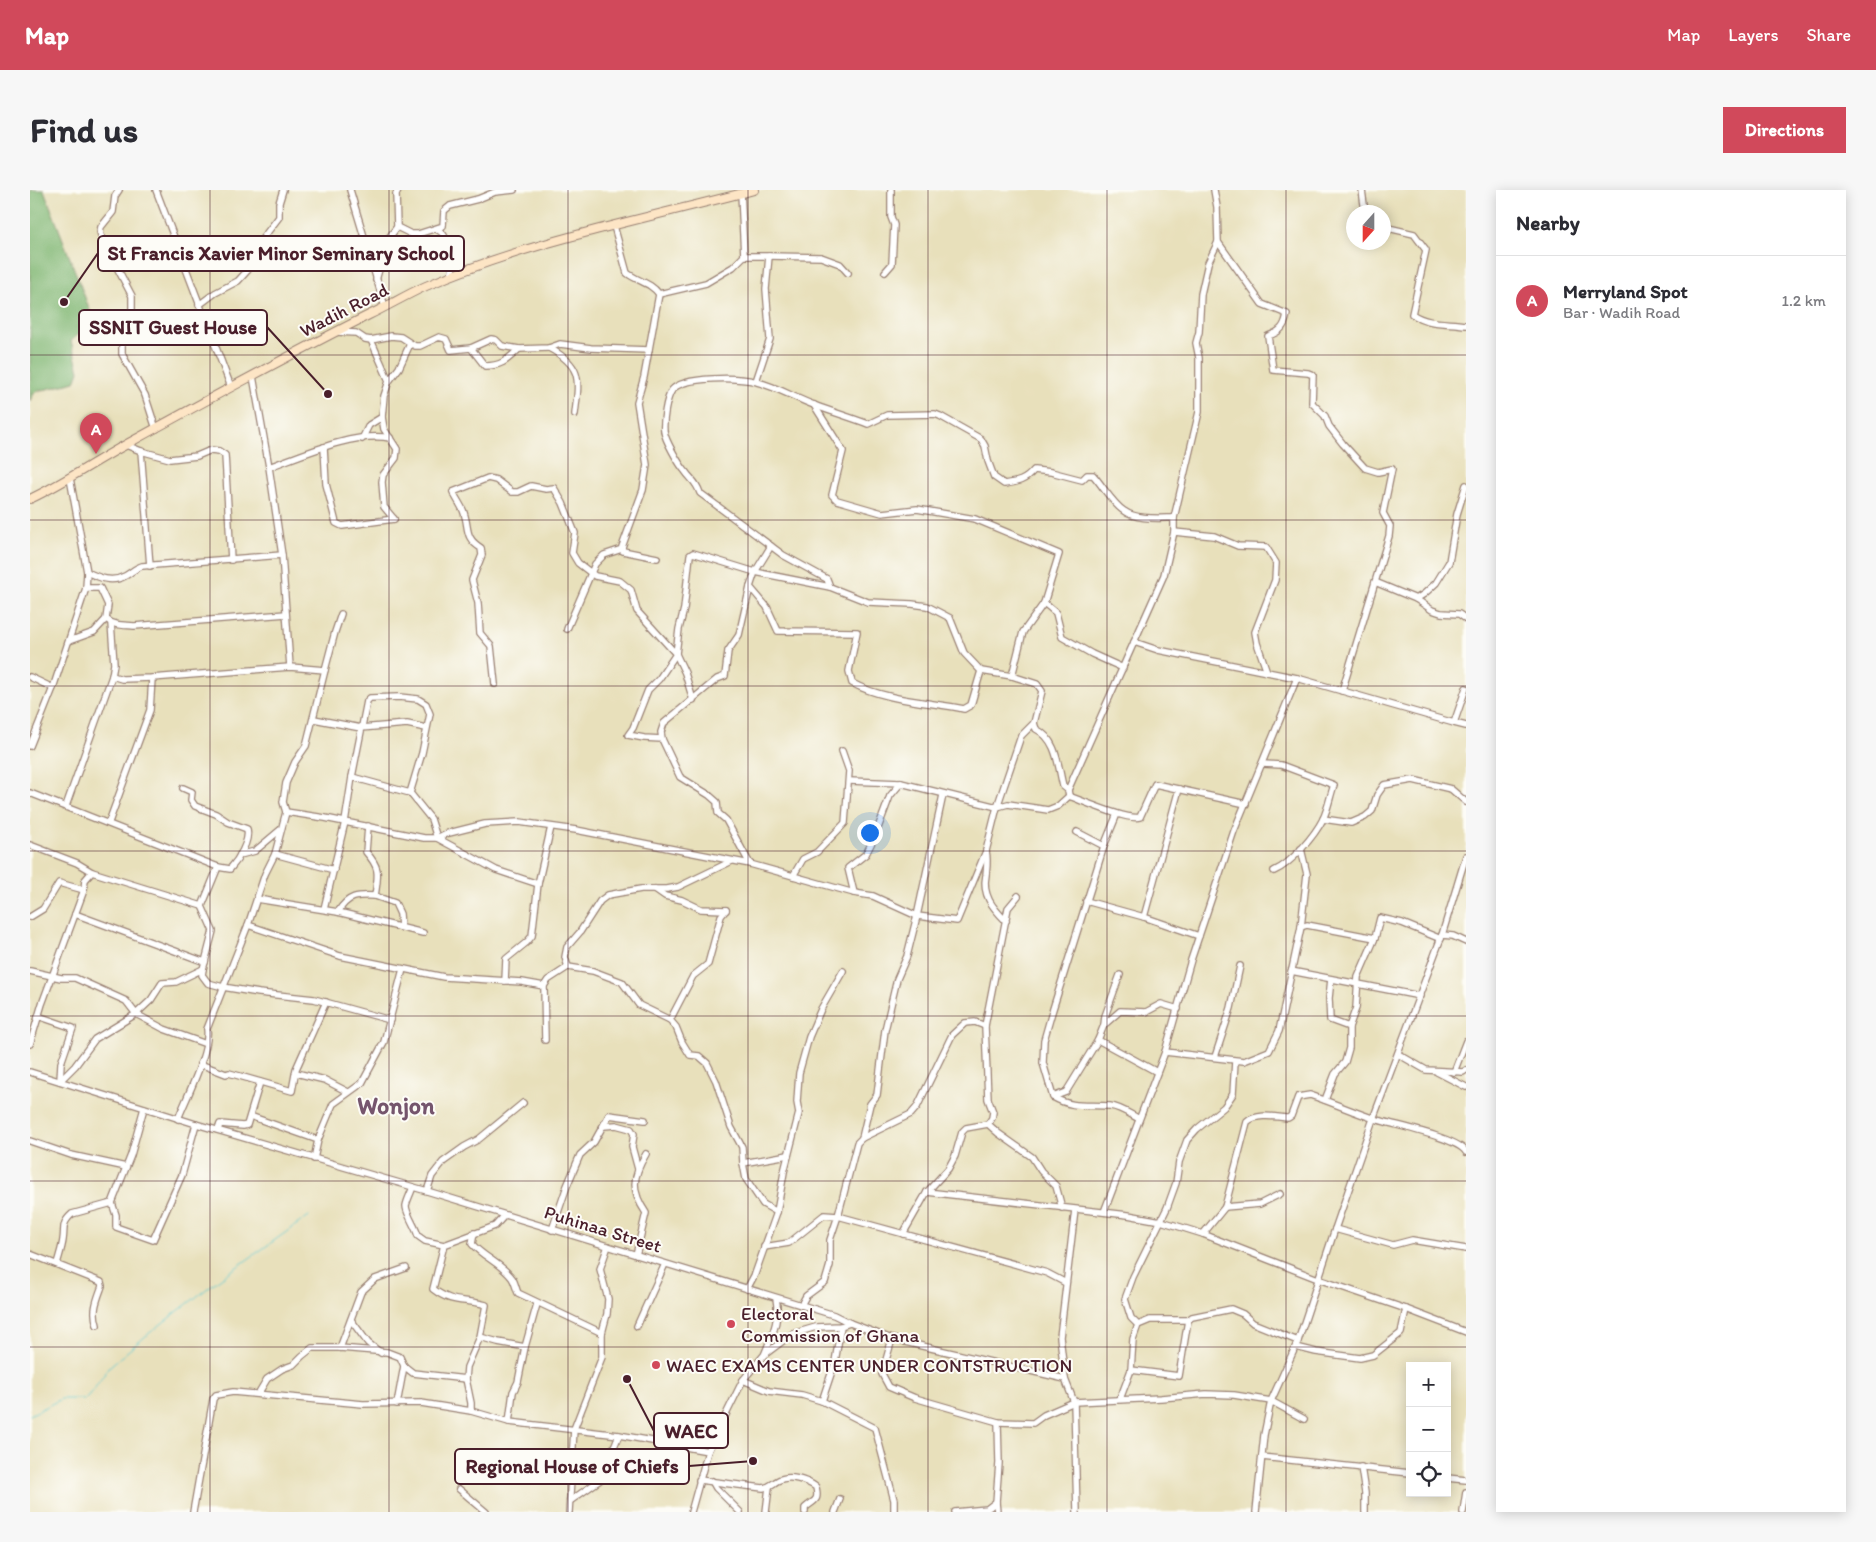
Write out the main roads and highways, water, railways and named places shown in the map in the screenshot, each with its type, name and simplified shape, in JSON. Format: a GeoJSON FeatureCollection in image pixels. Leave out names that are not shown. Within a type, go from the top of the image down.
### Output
{"type":"FeatureCollection","features":[{"type":"Feature","properties":{"kind":"waterway"},"geometry":{"type":"LineString","coordinates":[[30,1415],[61,1399],[85,1399],[110,1366],[147,1335],[217,1281],[309,1216]]}},
{"type":"Feature","properties":{"kind":"place","name":"St Francis Xavier Minor Seminary School"},"geometry":{"type":"Point","coordinates":[64,302]}},
{"type":"Feature","properties":{"kind":"place","name":"SSNIT Guest House"},"geometry":{"type":"Point","coordinates":[328,394]}},
{"type":"Feature","properties":{"kind":"place","name":"Merryland Spot"},"geometry":{"type":"Point","coordinates":[96,454]}},
{"type":"Feature","properties":{"kind":"place","name":"Electoral Commission of Ghana"},"geometry":{"type":"Point","coordinates":[731,1324]}},
{"type":"Feature","properties":{"kind":"place","name":"WAEC EXAMS CENTER UNDER CONTSTRUCTION"},"geometry":{"type":"Point","coordinates":[656,1365]}},
{"type":"Feature","properties":{"kind":"place","name":"WAEC"},"geometry":{"type":"Point","coordinates":[627,1379]}},
{"type":"Feature","properties":{"kind":"place","name":"Regional House of Chiefs"},"geometry":{"type":"Point","coordinates":[753,1461]}},
{"type":"Feature","properties":{"kind":"district","name":"Wonjon"},"geometry":{"type":"Point","coordinates":[396,1105]}}]}
